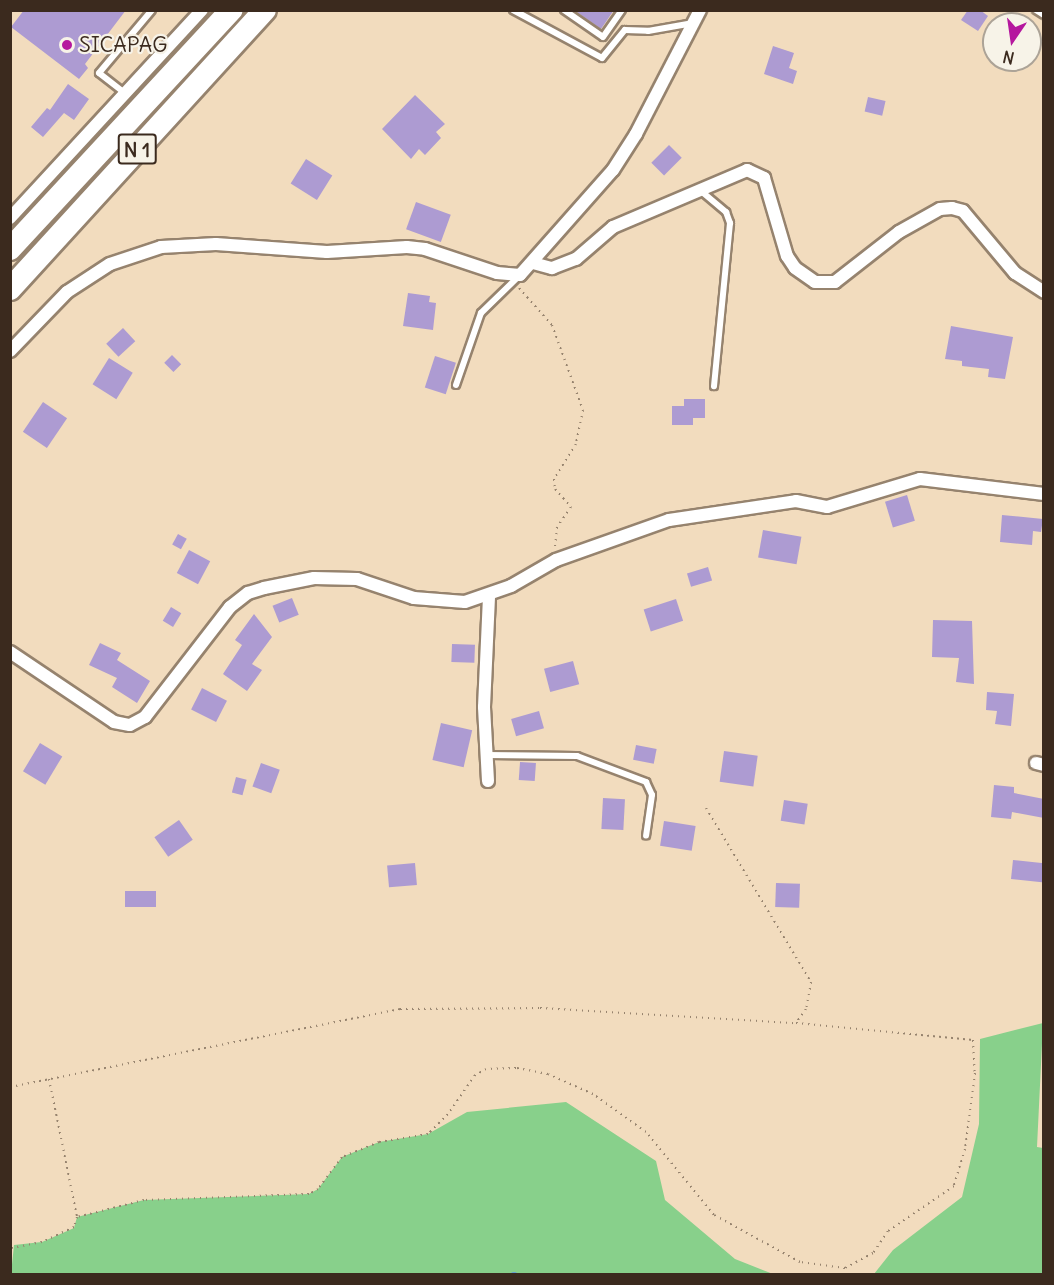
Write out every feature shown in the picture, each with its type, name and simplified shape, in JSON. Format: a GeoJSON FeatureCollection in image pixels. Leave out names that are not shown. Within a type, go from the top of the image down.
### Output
{"type":"FeatureCollection","features":[{"type":"Feature","properties":{"kind":"highway","name":"N 1"},"geometry":{"type":"LineString","coordinates":[[10,249],[231,10]]}},
{"type":"Feature","properties":{"kind":"highway","name":"N 1"},"geometry":{"type":"LineString","coordinates":[[10,289],[265,10]]}},
{"type":"Feature","properties":{"kind":"street"},"geometry":{"type":"LineString","coordinates":[[10,218],[202,10]]}},
{"type":"Feature","properties":{"kind":"street"},"geometry":{"type":"LineString","coordinates":[[10,351],[67,291],[110,264],[161,247],[216,244],[327,252],[407,247],[425,249],[518,278],[612,170],[636,134],[700,10]]}},
{"type":"Feature","properties":{"kind":"street"},"geometry":{"type":"LineString","coordinates":[[533,263],[552,268],[576,259],[613,227],[701,191],[740,170],[755,171],[764,178],[787,256],[795,268],[815,282],[835,282],[899,232],[940,209],[952,208],[963,211],[1015,273],[1044,292]]}},
{"type":"Feature","properties":{"kind":"street"},"geometry":{"type":"LineString","coordinates":[[10,652],[114,722],[130,724],[146,717],[225,612],[248,593],[288,582],[337,577],[382,585],[432,602],[465,602],[489,596],[571,555],[669,520],[796,501],[827,507],[920,479],[1044,494]]}},
{"type":"Feature","properties":{"kind":"street"},"geometry":{"type":"LineString","coordinates":[[488,781],[486,755],[489,596]]}},
{"type":"Feature","properties":{"kind":"lane"},"geometry":{"type":"LineString","coordinates":[[126,94],[99,73],[152,10]]}},
{"type":"Feature","properties":{"kind":"lane"},"geometry":{"type":"LineString","coordinates":[[513,10],[602,58],[625,30]]}},
{"type":"Feature","properties":{"kind":"lane"},"geometry":{"type":"LineString","coordinates":[[564,10],[603,37],[621,10]]}},
{"type":"Feature","properties":{"kind":"lane"},"geometry":{"type":"LineString","coordinates":[[1036,10],[1044,15]]}},
{"type":"Feature","properties":{"kind":"lane"},"geometry":{"type":"LineString","coordinates":[[613,23],[625,30],[648,31],[693,23]]}},
{"type":"Feature","properties":{"kind":"lane"},"geometry":{"type":"LineString","coordinates":[[701,191],[726,212],[730,222],[714,386]]}},
{"type":"Feature","properties":{"kind":"lane"},"geometry":{"type":"LineString","coordinates":[[456,385],[481,313],[518,278]]}},
{"type":"Feature","properties":{"kind":"lane"},"geometry":{"type":"LineString","coordinates":[[486,755],[577,756],[646,782],[652,795],[646,836]]}},
{"type":"Feature","properties":{"kind":"path"},"geometry":{"type":"LineString","coordinates":[[518,278],[523,296],[552,325],[583,410],[576,444],[554,479],[555,489],[571,507],[554,539],[556,548],[571,555]]}},
{"type":"Feature","properties":{"kind":"path"},"geometry":{"type":"LineString","coordinates":[[706,808],[811,982],[806,1009],[796,1023]]}},
{"type":"Feature","properties":{"kind":"path"},"geometry":{"type":"LineString","coordinates":[[10,1087],[400,1009],[540,1008],[796,1023],[973,1040],[972,1105],[965,1149],[954,1186],[888,1231],[873,1253],[845,1268],[800,1262],[748,1236],[714,1215],[646,1132],[592,1094],[548,1074],[516,1068],[486,1069],[475,1075],[448,1114],[428,1134],[379,1142],[342,1157],[318,1190],[309,1194],[144,1200],[77,1217]]}},
{"type":"Feature","properties":{"kind":"path"},"geometry":{"type":"LineString","coordinates":[[10,1248],[42,1242],[74,1227],[77,1217],[49,1079]]}},
{"type":"Feature","properties":{"kind":"green space"},"geometry":{"type":"Polygon","coordinates":[[[1043,1023],[1037,1147],[1043,1148],[1043,1274],[874,1274],[893,1250],[962,1197],[979,1124],[980,1039],[1043,1023]]]}},
{"type":"Feature","properties":{"kind":"green space"},"geometry":{"type":"Polygon","coordinates":[[[566,1102],[656,1161],[665,1200],[735,1259],[773,1274],[11,1274],[14,1245],[42,1242],[74,1228],[77,1217],[144,1200],[309,1194],[318,1189],[342,1157],[379,1142],[428,1134],[467,1112],[566,1102]]]}},
{"type":"Feature","properties":{"kind":"building","name":"SICAPAG"},"geometry":{"type":"Polygon","coordinates":[[[24,10],[126,10],[85,64],[88,68],[79,79],[11,27],[24,10]]]}},
{"type":"Feature","properties":{"kind":"building"},"geometry":{"type":"Polygon","coordinates":[[[574,10],[614,10],[601,29],[574,10]]]}},
{"type":"Feature","properties":{"kind":"building"},"geometry":{"type":"Polygon","coordinates":[[[968,10],[983,12],[982,25],[978,31],[961,20],[968,10]]]}},
{"type":"Feature","properties":{"kind":"building"},"geometry":{"type":"Polygon","coordinates":[[[773,46],[794,53],[789,68],[797,71],[793,84],[764,74],[773,46]]]}},
{"type":"Feature","properties":{"kind":"building"},"geometry":{"type":"Polygon","coordinates":[[[68,84],[89,99],[74,120],[64,113],[43,137],[31,127],[47,108],[50,110],[68,84]]]}},
{"type":"Feature","properties":{"kind":"building"},"geometry":{"type":"Polygon","coordinates":[[[415,95],[445,124],[436,132],[441,138],[425,155],[419,149],[411,159],[382,129],[415,95]]]}},
{"type":"Feature","properties":{"kind":"building"},"geometry":{"type":"Polygon","coordinates":[[[868,97],[886,101],[882,116],[865,112],[868,97]]]}},
{"type":"Feature","properties":{"kind":"building"},"geometry":{"type":"Polygon","coordinates":[[[669,145],[682,158],[664,175],[651,163],[669,145]]]}},
{"type":"Feature","properties":{"kind":"building"},"geometry":{"type":"Polygon","coordinates":[[[306,159],[332,175],[317,200],[291,184],[306,159]]]}},
{"type":"Feature","properties":{"kind":"building"},"geometry":{"type":"Polygon","coordinates":[[[416,202],[451,215],[441,242],[406,229],[416,202]]]}},
{"type":"Feature","properties":{"kind":"building"},"geometry":{"type":"Polygon","coordinates":[[[408,293],[430,296],[429,302],[436,303],[433,330],[403,326],[408,293]]]}},
{"type":"Feature","properties":{"kind":"building"},"geometry":{"type":"Polygon","coordinates":[[[951,326],[1013,337],[1005,379],[988,377],[989,369],[962,366],[962,361],[945,359],[951,326]]]}},
{"type":"Feature","properties":{"kind":"building"},"geometry":{"type":"Polygon","coordinates":[[[123,328],[135,341],[118,357],[106,344],[123,328]]]}},
{"type":"Feature","properties":{"kind":"building"},"geometry":{"type":"Polygon","coordinates":[[[172,355],[181,364],[173,372],[164,363],[172,355]]]}},
{"type":"Feature","properties":{"kind":"building"},"geometry":{"type":"Polygon","coordinates":[[[435,356],[456,363],[446,394],[425,387],[435,356]]]}},
{"type":"Feature","properties":{"kind":"building"},"geometry":{"type":"Polygon","coordinates":[[[109,358],[133,373],[116,399],[93,384],[109,358]]]}},
{"type":"Feature","properties":{"kind":"building"},"geometry":{"type":"Polygon","coordinates":[[[684,399],[705,399],[705,418],[693,418],[693,425],[672,425],[672,406],[684,406],[684,399]]]}},
{"type":"Feature","properties":{"kind":"building"},"geometry":{"type":"Polygon","coordinates":[[[43,402],[67,418],[47,448],[23,432],[43,402]]]}},
{"type":"Feature","properties":{"kind":"building"},"geometry":{"type":"Polygon","coordinates":[[[907,495],[915,521],[893,528],[885,502],[907,495]]]}},
{"type":"Feature","properties":{"kind":"building"},"geometry":{"type":"Polygon","coordinates":[[[1002,515],[1043,519],[1041,532],[1033,531],[1032,545],[1000,542],[1002,515]]]}},
{"type":"Feature","properties":{"kind":"building"},"geometry":{"type":"Polygon","coordinates":[[[763,530],[801,537],[797,564],[758,558],[763,530]]]}},
{"type":"Feature","properties":{"kind":"building"},"geometry":{"type":"Polygon","coordinates":[[[178,534],[187,539],[181,549],[172,544],[178,534]]]}},
{"type":"Feature","properties":{"kind":"building"},"geometry":{"type":"Polygon","coordinates":[[[189,550],[210,561],[198,584],[177,573],[189,550]]]}},
{"type":"Feature","properties":{"kind":"building"},"geometry":{"type":"Polygon","coordinates":[[[708,567],[712,580],[691,587],[687,573],[708,567]]]}},
{"type":"Feature","properties":{"kind":"building"},"geometry":{"type":"Polygon","coordinates":[[[292,598],[299,615],[279,623],[273,606],[292,598]]]}},
{"type":"Feature","properties":{"kind":"building"},"geometry":{"type":"Polygon","coordinates":[[[676,599],[683,621],[651,631],[644,610],[676,599]]]}},
{"type":"Feature","properties":{"kind":"building"},"geometry":{"type":"Polygon","coordinates":[[[171,607],[181,613],[173,627],[163,621],[171,607]]]}},
{"type":"Feature","properties":{"kind":"building"},"geometry":{"type":"Polygon","coordinates":[[[254,614],[272,637],[252,664],[262,670],[247,691],[223,674],[242,645],[235,640],[254,614]]]}},
{"type":"Feature","properties":{"kind":"building"},"geometry":{"type":"Polygon","coordinates":[[[933,620],[972,621],[974,684],[956,682],[959,658],[932,657],[933,620]]]}},
{"type":"Feature","properties":{"kind":"building"},"geometry":{"type":"Polygon","coordinates":[[[100,643],[121,653],[117,660],[150,681],[137,703],[112,687],[117,678],[89,665],[100,643]]]}},
{"type":"Feature","properties":{"kind":"building"},"geometry":{"type":"Polygon","coordinates":[[[452,644],[475,645],[474,663],[451,662],[452,644]]]}},
{"type":"Feature","properties":{"kind":"building"},"geometry":{"type":"Polygon","coordinates":[[[573,661],[579,684],[550,692],[544,669],[573,661]]]}},
{"type":"Feature","properties":{"kind":"building"},"geometry":{"type":"Polygon","coordinates":[[[202,688],[227,701],[216,722],[191,709],[202,688]]]}},
{"type":"Feature","properties":{"kind":"building"},"geometry":{"type":"Polygon","coordinates":[[[987,692],[1014,694],[1011,726],[995,724],[997,711],[986,710],[987,692]]]}},
{"type":"Feature","properties":{"kind":"building"},"geometry":{"type":"Polygon","coordinates":[[[539,711],[544,728],[516,736],[511,719],[539,711]]]}},
{"type":"Feature","properties":{"kind":"building"},"geometry":{"type":"Polygon","coordinates":[[[441,723],[472,730],[464,767],[432,760],[441,723]]]}},
{"type":"Feature","properties":{"kind":"building"},"geometry":{"type":"Polygon","coordinates":[[[40,743],[62,756],[45,785],[23,771],[40,743]]]}},
{"type":"Feature","properties":{"kind":"building"},"geometry":{"type":"Polygon","coordinates":[[[636,745],[657,749],[654,764],[633,760],[636,745]]]}},
{"type":"Feature","properties":{"kind":"building"},"geometry":{"type":"Polygon","coordinates":[[[724,751],[758,756],[753,786],[720,782],[724,751]]]}},
{"type":"Feature","properties":{"kind":"building"},"geometry":{"type":"Polygon","coordinates":[[[520,762],[536,763],[535,781],[519,780],[520,762]]]}},
{"type":"Feature","properties":{"kind":"building"},"geometry":{"type":"Polygon","coordinates":[[[261,763],[280,770],[271,793],[252,786],[261,763]]]}},
{"type":"Feature","properties":{"kind":"building"},"geometry":{"type":"Polygon","coordinates":[[[236,777],[247,780],[242,795],[232,792],[236,777]]]}},
{"type":"Feature","properties":{"kind":"building"},"geometry":{"type":"Polygon","coordinates":[[[994,785],[1014,787],[1014,793],[1044,799],[1044,818],[1012,812],[1011,819],[991,817],[994,785]]]}},
{"type":"Feature","properties":{"kind":"building"},"geometry":{"type":"Polygon","coordinates":[[[603,798],[625,799],[623,830],[601,829],[603,798]]]}},
{"type":"Feature","properties":{"kind":"building"},"geometry":{"type":"Polygon","coordinates":[[[784,800],[808,804],[804,824],[781,821],[784,800]]]}},
{"type":"Feature","properties":{"kind":"building"},"geometry":{"type":"Polygon","coordinates":[[[179,820],[193,840],[168,857],[154,837],[179,820]]]}},
{"type":"Feature","properties":{"kind":"building"},"geometry":{"type":"Polygon","coordinates":[[[664,821],[696,826],[692,851],[660,846],[664,821]]]}},
{"type":"Feature","properties":{"kind":"building"},"geometry":{"type":"Polygon","coordinates":[[[1013,860],[1044,863],[1042,882],[1011,879],[1013,860]]]}},
{"type":"Feature","properties":{"kind":"building"},"geometry":{"type":"Polygon","coordinates":[[[415,863],[417,885],[389,887],[387,865],[415,863]]]}},
{"type":"Feature","properties":{"kind":"building"},"geometry":{"type":"Polygon","coordinates":[[[776,883],[800,884],[799,908],[775,907],[776,883]]]}},
{"type":"Feature","properties":{"kind":"building"},"geometry":{"type":"Polygon","coordinates":[[[125,891],[156,891],[156,907],[125,907],[125,891]]]}},
{"type":"Feature","properties":{"kind":"place","name":"SICAPAG"},"geometry":{"type":"Point","coordinates":[67,45]}}]}
